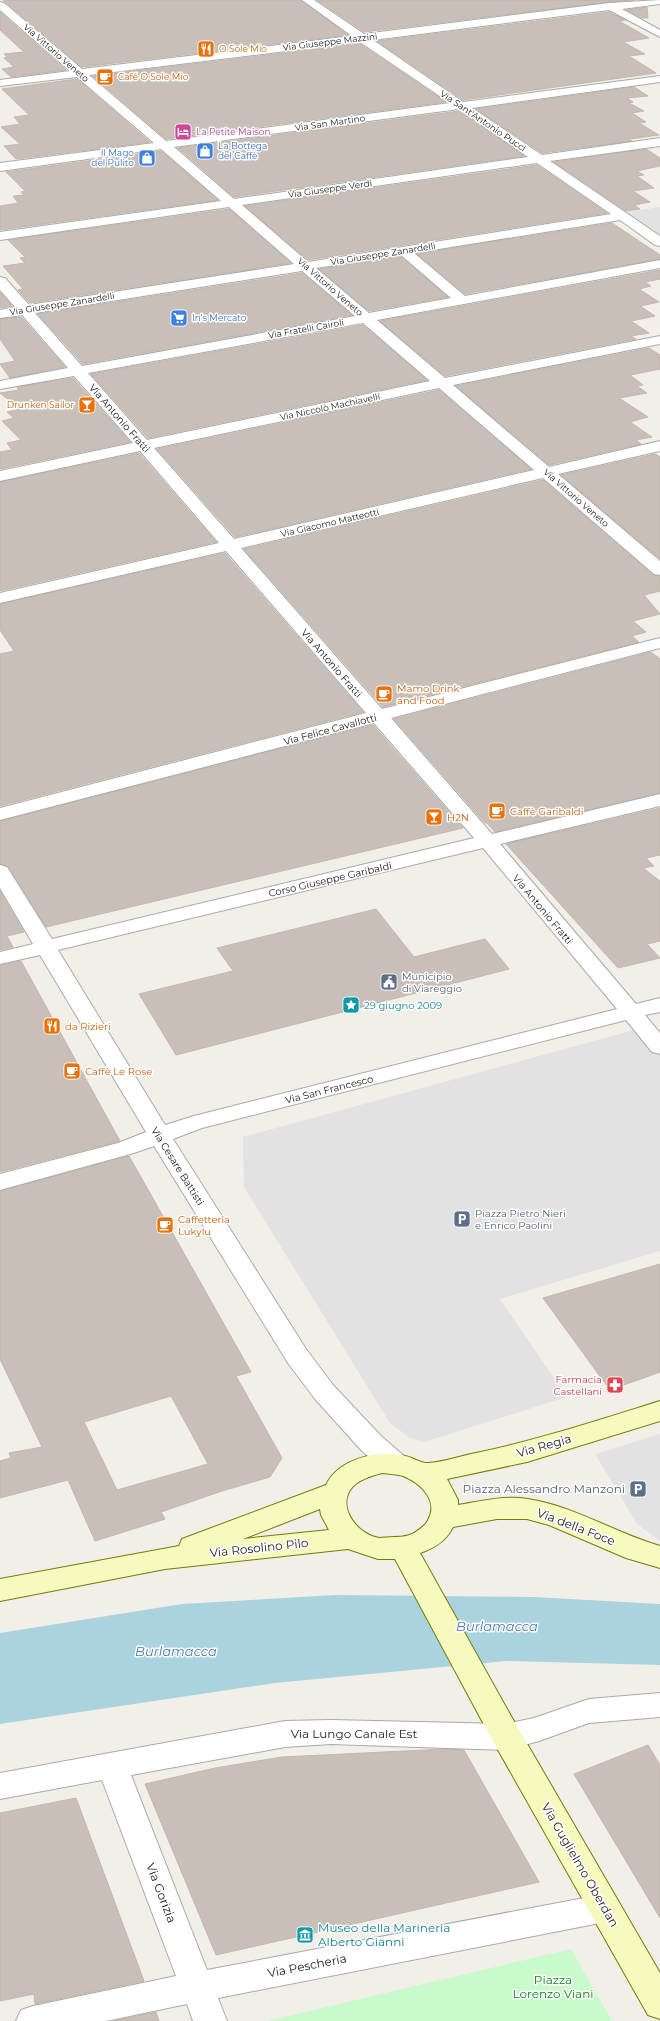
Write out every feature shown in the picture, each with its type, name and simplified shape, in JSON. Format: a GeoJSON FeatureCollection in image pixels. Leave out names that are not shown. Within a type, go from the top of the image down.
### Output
{"type":"FeatureCollection","features":[{"type":"Feature","properties":{"kind":"street","name":"Via Sant'Antonio Pucci"},"geometry":{"type":"LineString","coordinates":[[307,0],[660,242]]}},
{"type":"Feature","properties":{"kind":"street"},"geometry":{"type":"LineString","coordinates":[[598,0],[660,34]]}},
{"type":"Feature","properties":{"kind":"street","name":"Via Giuseppe Mazzini"},"geometry":{"type":"LineString","coordinates":[[0,83],[660,1]]}},
{"type":"Feature","properties":{"kind":"street","name":"Via Vittorio Veneto"},"geometry":{"type":"LineString","coordinates":[[0,5],[660,570]]}},
{"type":"Feature","properties":{"kind":"street","name":"Via San Martino"},"geometry":{"type":"LineString","coordinates":[[0,167],[660,79]]}},
{"type":"Feature","properties":{"kind":"street","name":"Via Giuseppe Verdi"},"geometry":{"type":"LineString","coordinates":[[0,236],[660,142]]}},
{"type":"Feature","properties":{"kind":"street","name":"Via Giuseppe Zanardelli"},"geometry":{"type":"LineString","coordinates":[[0,314],[623,216]]}},
{"type":"Feature","properties":{"kind":"street"},"geometry":{"type":"LineString","coordinates":[[404,251],[462,300]]}},
{"type":"Feature","properties":{"kind":"street","name":"Via Fratelli Cairoli"},"geometry":{"type":"LineString","coordinates":[[0,385],[660,264]]}},
{"type":"Feature","properties":{"kind":"street","name":"Via Antonio Fratti"},"geometry":{"type":"LineString","coordinates":[[0,281],[79,370],[487,841],[660,1047]]}},
{"type":"Feature","properties":{"kind":"street","name":"Via Niccolò Machiavelli"},"geometry":{"type":"LineString","coordinates":[[0,476],[442,383],[660,340]]}},
{"type":"Feature","properties":{"kind":"street","name":"Via Giacomo Matteotti"},"geometry":{"type":"LineString","coordinates":[[0,598],[660,446]]}},
{"type":"Feature","properties":{"kind":"street","name":"Via Felice Cavallotti"},"geometry":{"type":"LineString","coordinates":[[0,814],[660,643]]}},
{"type":"Feature","properties":{"kind":"street","name":"Corso Giuseppe Garibaldi"},"geometry":{"type":"LineString","coordinates":[[0,958],[660,800]]}},
{"type":"Feature","properties":{"kind":"street","name":"Via Cesare Battisti"},"geometry":{"type":"LineString","coordinates":[[0,871],[160,1137],[305,1367],[352,1422],[394,1464]]}},
{"type":"Feature","properties":{"kind":"street","name":"Via San Francesco"},"geometry":{"type":"LineString","coordinates":[[0,1182],[160,1137],[194,1123],[660,1005]]}},
{"type":"Feature","properties":{"kind":"street","name":"Via Regia"},"geometry":{"type":"LineString","coordinates":[[426,1474],[527,1452],[660,1411]]}},
{"type":"Feature","properties":{"kind":"street"},"geometry":{"type":"LineString","coordinates":[[394,1464],[406,1466],[426,1474],[442,1492],[445,1510],[443,1518],[430,1535],[418,1543],[403,1548],[392,1549],[371,1546],[353,1538],[343,1531],[336,1522],[332,1507],[335,1492],[340,1483],[360,1469],[371,1465],[394,1464]]}},
{"type":"Feature","properties":{"kind":"street","name":"Via Rosolino Pilo"},"geometry":{"type":"LineString","coordinates":[[165,1558],[335,1492]]}},
{"type":"Feature","properties":{"kind":"street","name":"Via della Foce"},"geometry":{"type":"LineString","coordinates":[[443,1518],[497,1509],[527,1509],[554,1516],[636,1550],[660,1557]]}},
{"type":"Feature","properties":{"kind":"street","name":"Via Rosolino Pilo"},"geometry":{"type":"LineString","coordinates":[[0,1590],[165,1558],[353,1538]]}},
{"type":"Feature","properties":{"kind":"street","name":"Via Guglielmo Oberdan"},"geometry":{"type":"LineString","coordinates":[[403,1548],[503,1731],[660,2004]]}},
{"type":"Feature","properties":{"kind":"street","name":"Via Lungo Canale Est"},"geometry":{"type":"LineString","coordinates":[[0,1786],[292,1734],[503,1731],[539,1729],[572,1715],[589,1711],[660,1705]]}},
{"type":"Feature","properties":{"kind":"street","name":"Via Gorizia"},"geometry":{"type":"LineString","coordinates":[[112,1766],[210,2021]]}},
{"type":"Feature","properties":{"kind":"street","name":"Via Pescheria"},"geometry":{"type":"LineString","coordinates":[[33,2021],[197,1987],[605,1908]]}},
{"type":"Feature","properties":{"kind":"green space","name":"Piazza Lorenzo Viani"},"geometry":{"type":"Polygon","coordinates":[[[571,1949],[612,2021],[267,2021],[571,1949]]]}},
{"type":"Feature","properties":{"kind":"shaded area"},"geometry":{"type":"Polygon","coordinates":[[[660,207],[660,234],[627,212],[660,207]]]}},
{"type":"Feature","properties":{"kind":"shaded area","name":"Piazza Pietro Nieri e Enrico Paolini"},"geometry":{"type":"Polygon","coordinates":[[[638,1029],[660,1055],[660,1251],[500,1299],[567,1397],[424,1442],[410,1438],[390,1423],[244,1187],[243,1137],[638,1029]]]}},
{"type":"Feature","properties":{"kind":"shaded area","name":"Piazza Alessandro Manzoni"},"geometry":{"type":"Polygon","coordinates":[[[660,1434],[660,1541],[637,1524],[595,1454],[660,1434]]]}},
{"type":"Feature","properties":{"kind":"water","name":"Burlamacca"},"geometry":{"type":"Polygon","coordinates":[[[335,1595],[534,1597],[660,1604],[660,1665],[506,1661],[275,1683],[0,1724],[0,1633],[182,1604],[335,1595]]]}},
{"type":"Feature","properties":{"kind":"building"},"geometry":{"type":"Polygon","coordinates":[[[3,0],[301,0],[348,35],[82,67],[3,0]]]}},
{"type":"Feature","properties":{"kind":"building"},"geometry":{"type":"Polygon","coordinates":[[[317,0],[634,0],[364,32],[317,0]]]}},
{"type":"Feature","properties":{"kind":"building"},"geometry":{"type":"Polygon","coordinates":[[[647,7],[648,18],[642,18],[627,10],[647,7]]]}},
{"type":"Feature","properties":{"kind":"building"},"geometry":{"type":"Polygon","coordinates":[[[0,12],[66,70],[11,77],[2,69],[14,67],[4,58],[7,57],[4,54],[24,52],[0,30],[0,12]]]}},
{"type":"Feature","properties":{"kind":"building"},"geometry":{"type":"Polygon","coordinates":[[[609,12],[626,20],[619,21],[649,38],[623,42],[645,54],[629,56],[656,73],[463,100],[377,41],[609,12]]]}},
{"type":"Feature","properties":{"kind":"building"},"geometry":{"type":"Polygon","coordinates":[[[360,44],[446,102],[166,139],[93,76],[360,44]]]}},
{"type":"Feature","properties":{"kind":"building"},"geometry":{"type":"Polygon","coordinates":[[[77,79],[150,142],[16,159],[4,146],[20,144],[1,127],[20,124],[14,117],[29,115],[2,89],[77,79]]]}},
{"type":"Feature","properties":{"kind":"building"},"geometry":{"type":"Polygon","coordinates":[[[634,87],[648,96],[627,98],[633,102],[629,103],[644,111],[632,113],[646,122],[639,123],[659,135],[629,139],[632,141],[542,153],[476,109],[634,87]]]}},
{"type":"Feature","properties":{"kind":"building"},"geometry":{"type":"Polygon","coordinates":[[[459,111],[524,156],[234,197],[178,148],[459,111]]]}},
{"type":"Feature","properties":{"kind":"building"},"geometry":{"type":"Polygon","coordinates":[[[646,149],[660,158],[660,166],[637,171],[644,175],[637,176],[654,188],[633,191],[650,202],[634,205],[640,209],[626,211],[554,162],[646,149]]]}},
{"type":"Feature","properties":{"kind":"building"},"geometry":{"type":"Polygon","coordinates":[[[161,151],[218,200],[0,230],[0,206],[18,203],[13,196],[24,195],[21,192],[25,191],[6,172],[161,151]]]}},
{"type":"Feature","properties":{"kind":"building"},"geometry":{"type":"Polygon","coordinates":[[[537,165],[607,213],[308,260],[245,206],[537,165]]]}},
{"type":"Feature","properties":{"kind":"building"},"geometry":{"type":"Polygon","coordinates":[[[229,209],[291,263],[30,303],[18,290],[23,289],[3,266],[25,263],[20,258],[25,257],[8,240],[229,209]]]}},
{"type":"Feature","properties":{"kind":"building"},"geometry":{"type":"Polygon","coordinates":[[[612,223],[660,255],[660,259],[465,294],[417,254],[612,223]]]}},
{"type":"Feature","properties":{"kind":"building"},"geometry":{"type":"Polygon","coordinates":[[[401,257],[448,297],[369,311],[319,269],[401,257]]]}},
{"type":"Feature","properties":{"kind":"building"},"geometry":{"type":"Polygon","coordinates":[[[660,270],[660,279],[645,282],[651,286],[639,289],[659,302],[640,306],[655,316],[631,321],[649,333],[631,336],[636,339],[445,376],[380,321],[660,270]]]}},
{"type":"Feature","properties":{"kind":"building"},"geometry":{"type":"Polygon","coordinates":[[[302,273],[352,315],[83,364],[38,314],[302,273]]]}},
{"type":"Feature","properties":{"kind":"building"},"geometry":{"type":"Polygon","coordinates":[[[1,293],[12,306],[0,308],[1,293]]]}},
{"type":"Feature","properties":{"kind":"building"},"geometry":{"type":"Polygon","coordinates":[[[21,317],[65,367],[10,378],[0,364],[15,361],[0,339],[0,319],[21,317]]]}},
{"type":"Feature","properties":{"kind":"building"},"geometry":{"type":"Polygon","coordinates":[[[363,325],[427,380],[148,438],[91,374],[363,325]]]}},
{"type":"Feature","properties":{"kind":"building"},"geometry":{"type":"Polygon","coordinates":[[[649,348],[660,355],[660,369],[630,375],[643,385],[637,386],[647,393],[619,398],[648,417],[630,422],[652,437],[636,440],[641,444],[549,465],[456,386],[649,348]]]}},
{"type":"Feature","properties":{"kind":"building"},"geometry":{"type":"Polygon","coordinates":[[[73,378],[130,442],[0,469],[0,452],[12,450],[7,443],[21,440],[2,421],[14,418],[7,412],[20,409],[0,393],[19,390],[17,387],[73,378]]]}},
{"type":"Feature","properties":{"kind":"building"},"geometry":{"type":"Polygon","coordinates":[[[439,390],[531,469],[235,537],[157,449],[439,390]]]}},
{"type":"Feature","properties":{"kind":"building"},"geometry":{"type":"Polygon","coordinates":[[[139,453],[216,542],[0,591],[0,482],[139,453]]]}},
{"type":"Feature","properties":{"kind":"building"},"geometry":{"type":"Polygon","coordinates":[[[655,454],[660,457],[660,559],[561,475],[655,454]]]}},
{"type":"Feature","properties":{"kind":"building"},"geometry":{"type":"Polygon","coordinates":[[[543,480],[653,575],[660,576],[660,591],[644,595],[660,614],[633,621],[646,632],[632,636],[639,642],[383,707],[244,549],[543,480]]]}},
{"type":"Feature","properties":{"kind":"building"},"geometry":{"type":"Polygon","coordinates":[[[225,553],[363,712],[0,806],[0,654],[14,651],[0,630],[0,604],[225,553]]]}},
{"type":"Feature","properties":{"kind":"building"},"geometry":{"type":"Polygon","coordinates":[[[651,652],[660,659],[660,793],[495,832],[487,823],[485,823],[394,719],[651,652]]]}},
{"type":"Feature","properties":{"kind":"building"},"geometry":{"type":"Polygon","coordinates":[[[373,725],[463,828],[46,927],[8,866],[0,864],[0,821],[373,725]]]}},
{"type":"Feature","properties":{"kind":"building"},"geometry":{"type":"Polygon","coordinates":[[[660,808],[660,855],[646,858],[654,866],[643,868],[660,881],[660,941],[647,944],[660,958],[618,968],[506,844],[660,808]]]}},
{"type":"Feature","properties":{"kind":"building"},"geometry":{"type":"Polygon","coordinates":[[[0,891],[24,932],[7,936],[13,947],[0,950],[0,891]]]}},
{"type":"Feature","properties":{"kind":"building","name":"Municipio di Viareggio"},"geometry":{"type":"Polygon","coordinates":[[[376,909],[414,957],[485,939],[509,969],[176,1055],[139,994],[233,971],[217,948],[376,909]]]}},
{"type":"Feature","properties":{"kind":"building"},"geometry":{"type":"Polygon","coordinates":[[[21,961],[120,1141],[0,1172],[0,965],[21,961]]]}},
{"type":"Feature","properties":{"kind":"building"},"geometry":{"type":"Polygon","coordinates":[[[129,1156],[251,1372],[236,1376],[282,1458],[270,1477],[222,1491],[161,1512],[165,1519],[95,1541],[68,1480],[0,1498],[0,1461],[11,1458],[9,1453],[42,1447],[0,1359],[0,1191],[129,1156]],[[171,1396],[84,1422],[117,1490],[208,1464],[171,1396]]]}},
{"type":"Feature","properties":{"kind":"building"},"geometry":{"type":"Polygon","coordinates":[[[660,1264],[660,1372],[610,1390],[543,1298],[660,1264]]]}},
{"type":"Feature","properties":{"kind":"building"},"geometry":{"type":"Polygon","coordinates":[[[648,1745],[660,1765],[660,1918],[574,1774],[648,1745]]]}},
{"type":"Feature","properties":{"kind":"building"},"geometry":{"type":"Polygon","coordinates":[[[446,1749],[464,1750],[539,1882],[216,1955],[145,1784],[215,1768],[282,1757],[446,1749]]]}},
{"type":"Feature","properties":{"kind":"building"},"geometry":{"type":"Polygon","coordinates":[[[76,1798],[144,1981],[35,2004],[34,1994],[0,2001],[0,1813],[76,1798]]]}},
{"type":"Feature","properties":{"kind":"building"},"geometry":{"type":"Polygon","coordinates":[[[156,2012],[159,2021],[113,2021],[156,2012]]]}},
{"type":"Feature","properties":{"kind":"place","name":"O Sole Mio"},"geometry":{"type":"Point","coordinates":[206,49]}},
{"type":"Feature","properties":{"kind":"place","name":"Café O Sole Mio"},"geometry":{"type":"Point","coordinates":[105,77]}},
{"type":"Feature","properties":{"kind":"place","name":"La Petite Maison"},"geometry":{"type":"Point","coordinates":[183,132]}},
{"type":"Feature","properties":{"kind":"place","name":"La Bottega del Caffè"},"geometry":{"type":"Point","coordinates":[205,151]}},
{"type":"Feature","properties":{"kind":"place","name":"Il Mago del Pulito"},"geometry":{"type":"Point","coordinates":[147,158]}},
{"type":"Feature","properties":{"kind":"place","name":"In's Mercato"},"geometry":{"type":"Point","coordinates":[179,318]}},
{"type":"Feature","properties":{"kind":"place","name":"Drunken Sailor"},"geometry":{"type":"Point","coordinates":[87,405]}},
{"type":"Feature","properties":{"kind":"place","name":"Mamo Drink and Food"},"geometry":{"type":"Point","coordinates":[384,694]}},
{"type":"Feature","properties":{"kind":"place","name":"Caffè Garibaldi"},"geometry":{"type":"Point","coordinates":[497,811]}},
{"type":"Feature","properties":{"kind":"place","name":"H2N"},"geometry":{"type":"Point","coordinates":[434,817]}},
{"type":"Feature","properties":{"kind":"place","name":"Municipio di Viareggio"},"geometry":{"type":"Point","coordinates":[389,982]}},
{"type":"Feature","properties":{"kind":"place","name":"29 giugno 2009"},"geometry":{"type":"Point","coordinates":[351,1005]}},
{"type":"Feature","properties":{"kind":"place","name":"da Rizieri"},"geometry":{"type":"Point","coordinates":[52,1026]}},
{"type":"Feature","properties":{"kind":"place","name":"Caffè Le Rose"},"geometry":{"type":"Point","coordinates":[72,1071]}},
{"type":"Feature","properties":{"kind":"place","name":"Piazza Pietro Nieri e Enrico Paolini"},"geometry":{"type":"Point","coordinates":[462,1219]}},
{"type":"Feature","properties":{"kind":"place","name":"Caffetteria Lukylu"},"geometry":{"type":"Point","coordinates":[165,1225]}},
{"type":"Feature","properties":{"kind":"place","name":"Farmacia Castellani"},"geometry":{"type":"Point","coordinates":[615,1385]}},
{"type":"Feature","properties":{"kind":"place","name":"Piazza Alessandro Manzoni"},"geometry":{"type":"Point","coordinates":[638,1489]}},
{"type":"Feature","properties":{"kind":"place","name":"Museo della Marineria Alberto Gianni"},"geometry":{"type":"Point","coordinates":[305,1935]}}]}
